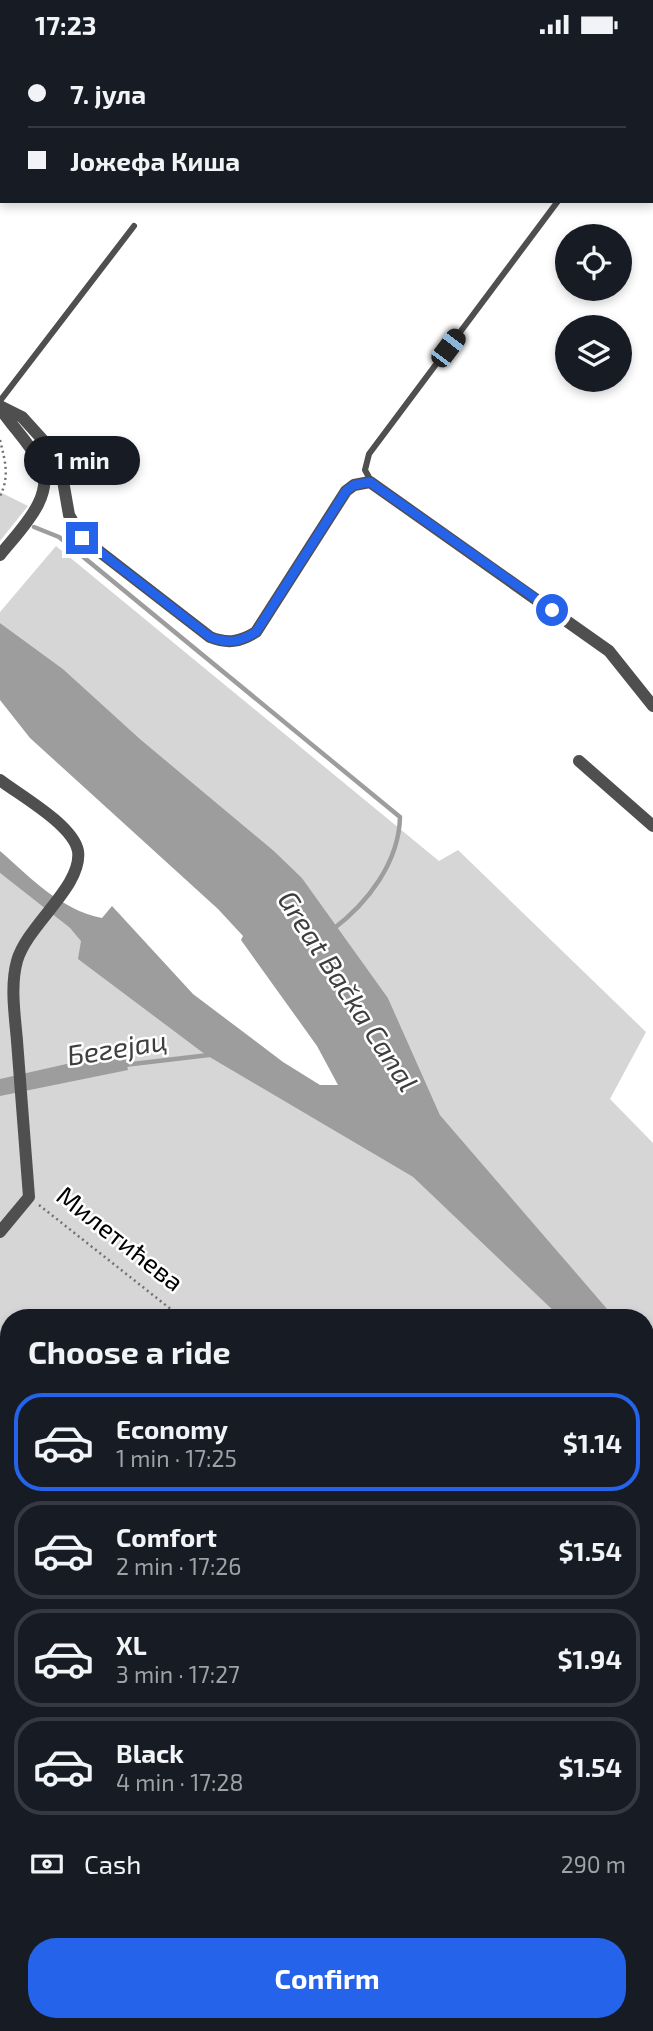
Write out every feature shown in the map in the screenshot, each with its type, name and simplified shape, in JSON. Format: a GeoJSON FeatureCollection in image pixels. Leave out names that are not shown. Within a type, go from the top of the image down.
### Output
{"type":"FeatureCollection","features":[{"type":"Feature","properties":{"kind":"street"},"geometry":{"type":"LineString","coordinates":[[0,405],[22,417],[51,449],[62,475],[69,515],[82,538],[210,637],[221,641],[238,641],[256,632],[346,491],[361,483],[376,484],[609,651],[653,706]]}},
{"type":"Feature","properties":{"kind":"street"},"geometry":{"type":"LineString","coordinates":[[0,405],[40,462],[45,478],[35,510],[0,555]]}},
{"type":"Feature","properties":{"kind":"street"},"geometry":{"type":"LineString","coordinates":[[579,761],[653,826]]}},
{"type":"Feature","properties":{"kind":"street"},"geometry":{"type":"LineString","coordinates":[[0,780],[60,824],[75,841],[78,862],[65,888],[40,920],[16,964],[15,1004],[29,1197],[0,1232]]}},
{"type":"Feature","properties":{"kind":"street"},"geometry":{"type":"LineString","coordinates":[[0,997],[15,1004]]}},
{"type":"Feature","properties":{"kind":"lane"},"geometry":{"type":"LineString","coordinates":[[376,484],[367,477],[365,470],[369,454],[557,203]]}},
{"type":"Feature","properties":{"kind":"lane"},"geometry":{"type":"LineString","coordinates":[[0,405],[134,226]]}},
{"type":"Feature","properties":{"kind":"path"},"geometry":{"type":"LineString","coordinates":[[0,440],[6,462],[7,482],[0,496]]}},
{"type":"Feature","properties":{"kind":"path","name":"Милетићева"},"geometry":{"type":"LineString","coordinates":[[29,1197],[171,1309]]}},
{"type":"Feature","properties":{"kind":"shaded area"},"geometry":{"type":"Polygon","coordinates":[[[0,492],[28,506],[0,541],[0,492]]]}},
{"type":"Feature","properties":{"kind":"shaded area"},"geometry":{"type":"Polygon","coordinates":[[[56,546],[439,861],[458,850],[646,1032],[610,1099],[653,1143],[653,1309],[607,1309],[440,1115],[388,998],[302,878],[63,669],[0,623],[0,612],[56,546]]]}},
{"type":"Feature","properties":{"kind":"shaded area"},"geometry":{"type":"Polygon","coordinates":[[[0,873],[70,928],[206,1055],[413,1177],[552,1309],[0,1309],[0,873]]]}},
{"type":"Feature","properties":{"kind":"water","name":"Great Bačka Canal"},"geometry":{"type":"Polygon","coordinates":[[[0,623],[63,669],[302,878],[388,998],[440,1115],[607,1309],[552,1309],[413,1177],[206,1055],[78,959],[81,941],[70,928],[0,873],[0,851],[47,892],[73,908],[102,918],[112,906],[193,994],[283,1062],[320,1085],[338,1085],[317,1046],[241,940],[243,936],[218,909],[30,738],[0,700],[0,623]]]}},
{"type":"Feature","properties":{"kind":"water"},"geometry":{"type":"Polygon","coordinates":[[[124,1051],[128,1070],[0,1096],[0,1079],[124,1051]]]}},
{"type":"Feature","properties":{"kind":"waterway","name":"Great Bačka Canal"},"geometry":{"type":"LineString","coordinates":[[34,527],[59,537],[400,817],[394,850],[379,880],[358,907],[332,930]]}},
{"type":"Feature","properties":{"kind":"waterway","name":"Бегејац"},"geometry":{"type":"LineString","coordinates":[[124,1065],[209,1055]]}},
{"type":"Feature","properties":{"kind":"route"},"geometry":{"type":"LineString","coordinates":[[82,538],[210,637],[228,642],[238,641],[256,632],[346,491],[354,485],[370,482],[552,610]]}}]}
